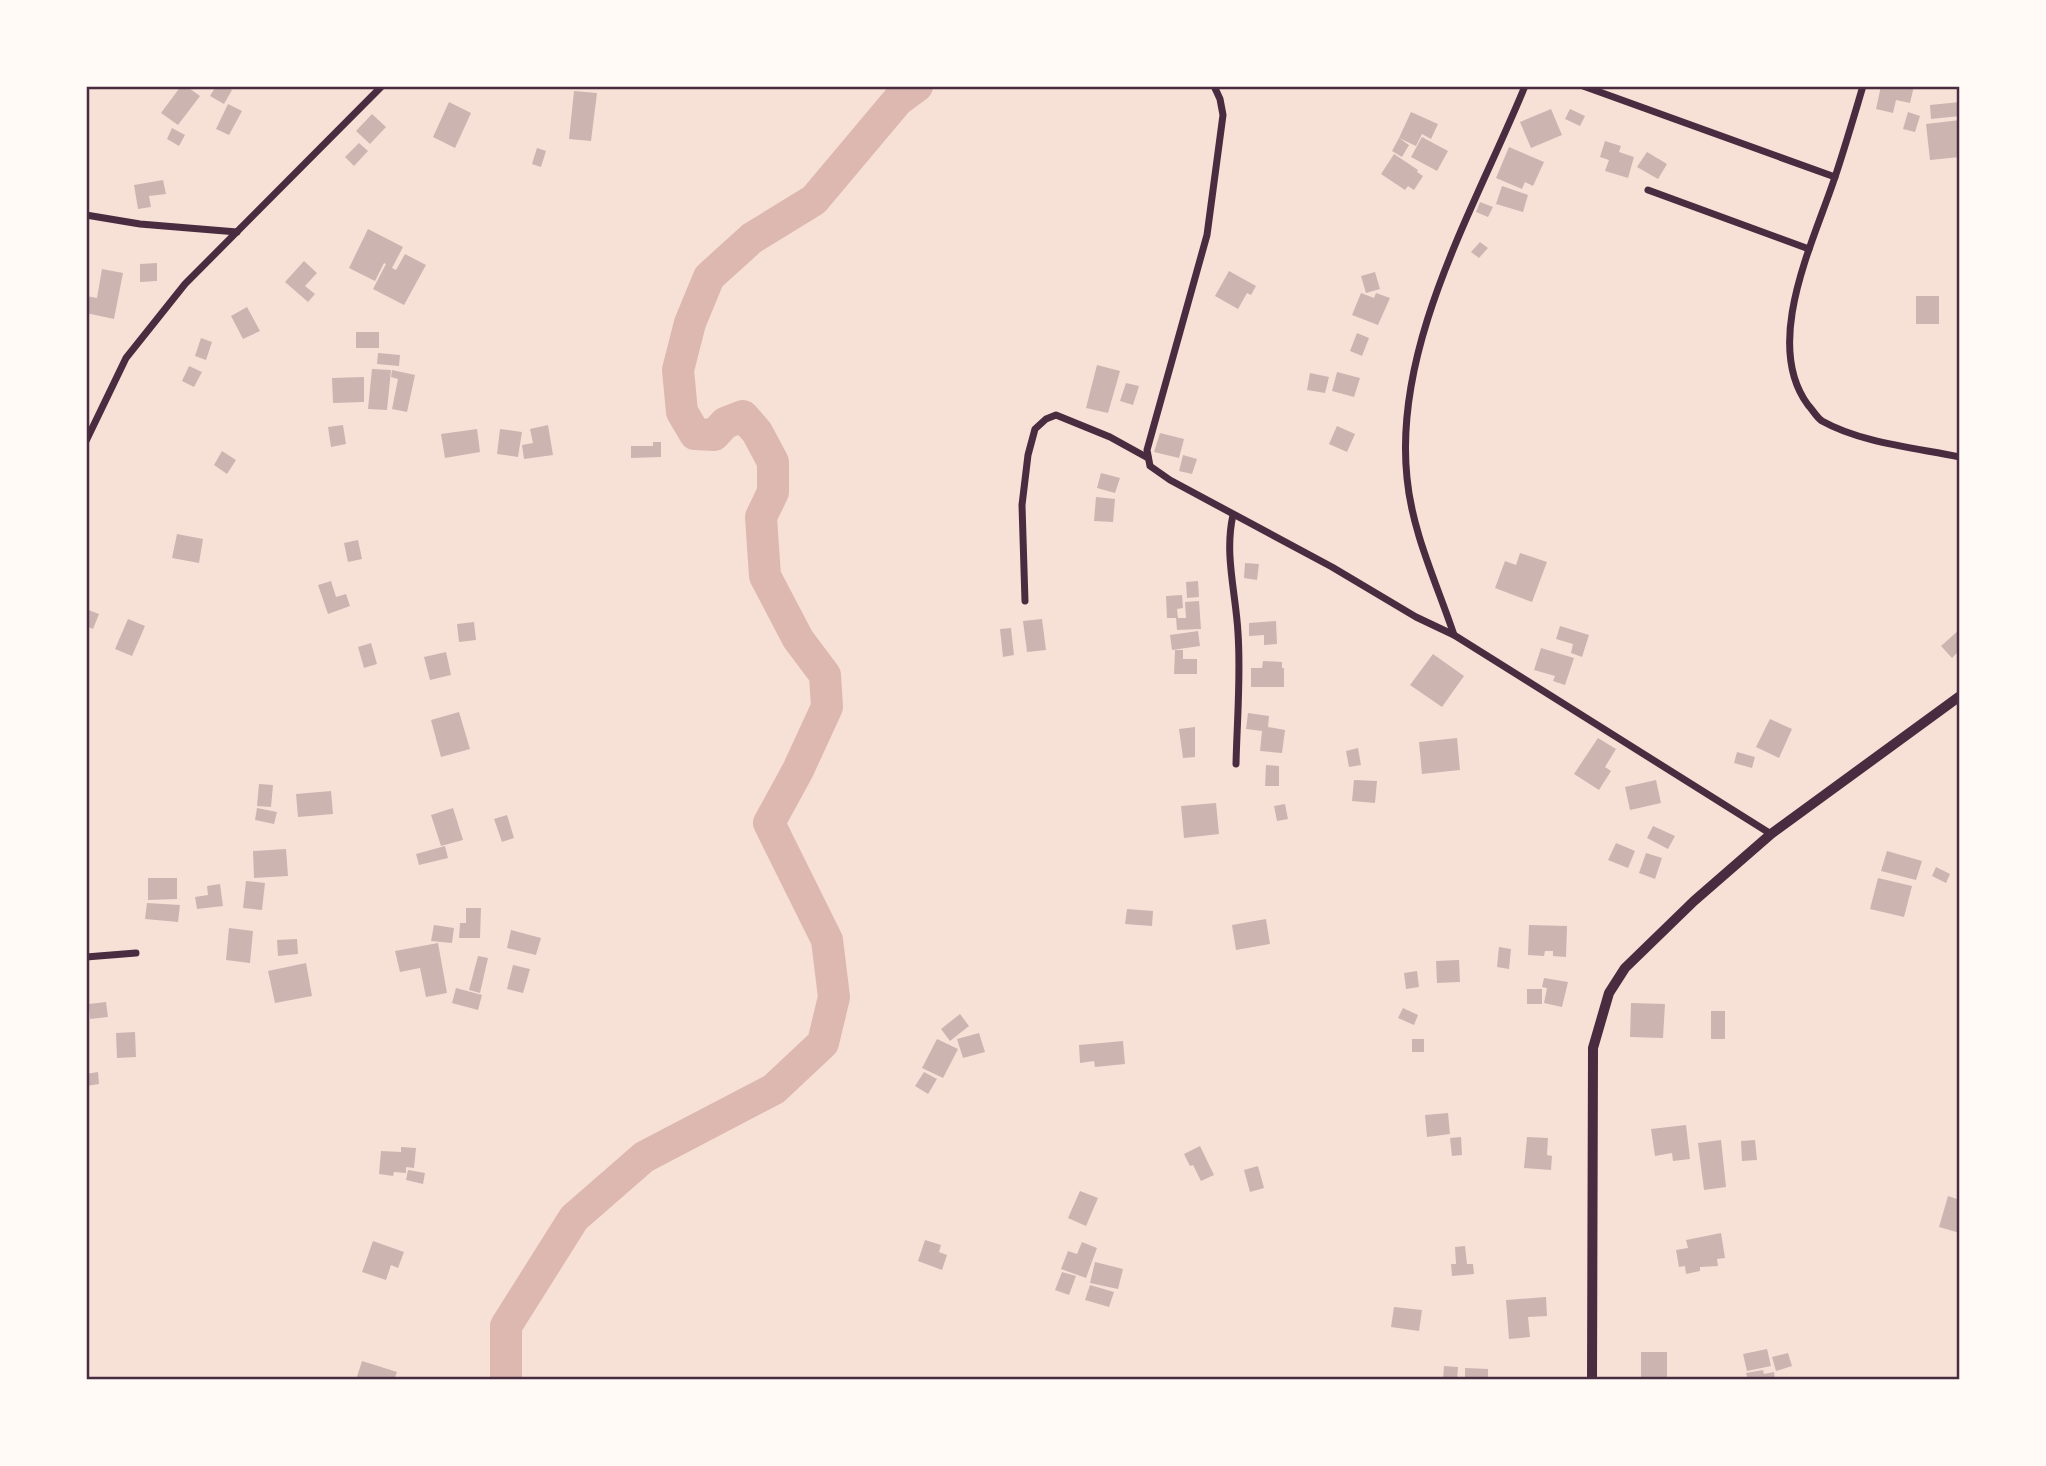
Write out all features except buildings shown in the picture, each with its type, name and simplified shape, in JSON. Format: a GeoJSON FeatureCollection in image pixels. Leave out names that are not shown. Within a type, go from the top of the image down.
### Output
{"type":"FeatureCollection","features":[{"type":"Feature","properties":{"kind":"street"},"geometry":{"type":"LineString","coordinates":[[86,441],[126,358],[185,284],[382,86]]}},
{"type":"Feature","properties":{"kind":"street"},"geometry":{"type":"LineString","coordinates":[[1214,86],[1223,115],[1207,235],[1147,450],[1150,466],[1416,617],[1454,635],[1771,834]]}},
{"type":"Feature","properties":{"kind":"street"},"geometry":{"type":"LineString","coordinates":[[1454,635],[1418,533],[1412,505],[1404,447],[1407,414],[1418,353],[1431,309],[1525,86]]}},
{"type":"Feature","properties":{"kind":"street"},"geometry":{"type":"LineString","coordinates":[[1583,86],[1835,177]]}},
{"type":"Feature","properties":{"kind":"street"},"geometry":{"type":"LineString","coordinates":[[1864,86],[1809,249],[1793,309],[1789,334],[1791,362],[1800,394],[1819,419],[1854,435],[1960,457]]}},
{"type":"Feature","properties":{"kind":"street"},"geometry":{"type":"LineString","coordinates":[[1648,190],[1809,249]]}},
{"type":"Feature","properties":{"kind":"street"},"geometry":{"type":"LineString","coordinates":[[86,215],[237,232]]}},
{"type":"Feature","properties":{"kind":"street"},"geometry":{"type":"LineString","coordinates":[[1025,601],[1022,505],[1028,455],[1035,429],[1046,419],[1056,415],[1110,437],[1148,458]]}},
{"type":"Feature","properties":{"kind":"street"},"geometry":{"type":"LineString","coordinates":[[1233,514],[1228,537],[1239,654],[1236,764]]}},
{"type":"Feature","properties":{"kind":"street"},"geometry":{"type":"LineString","coordinates":[[1592,1380],[1593,1048],[1609,993],[1625,968],[1694,901],[1771,834],[1960,696]]}},
{"type":"Feature","properties":{"kind":"street"},"geometry":{"type":"LineString","coordinates":[[86,957],[136,953]]}},
{"type":"Feature","properties":{"kind":"waterway"},"geometry":{"type":"LineString","coordinates":[[506,1380],[506,1326],[574,1218],[644,1157],[774,1089],[823,1043],[834,997],[827,940],[769,823],[798,770],[827,707],[825,675],[798,639],[765,576],[761,517],[773,492],[773,462],[757,432],[743,416],[725,423],[714,435],[695,434],[682,412],[678,370],[690,323],[709,277],[752,238],[814,200],[898,100],[917,86]]}}]}
